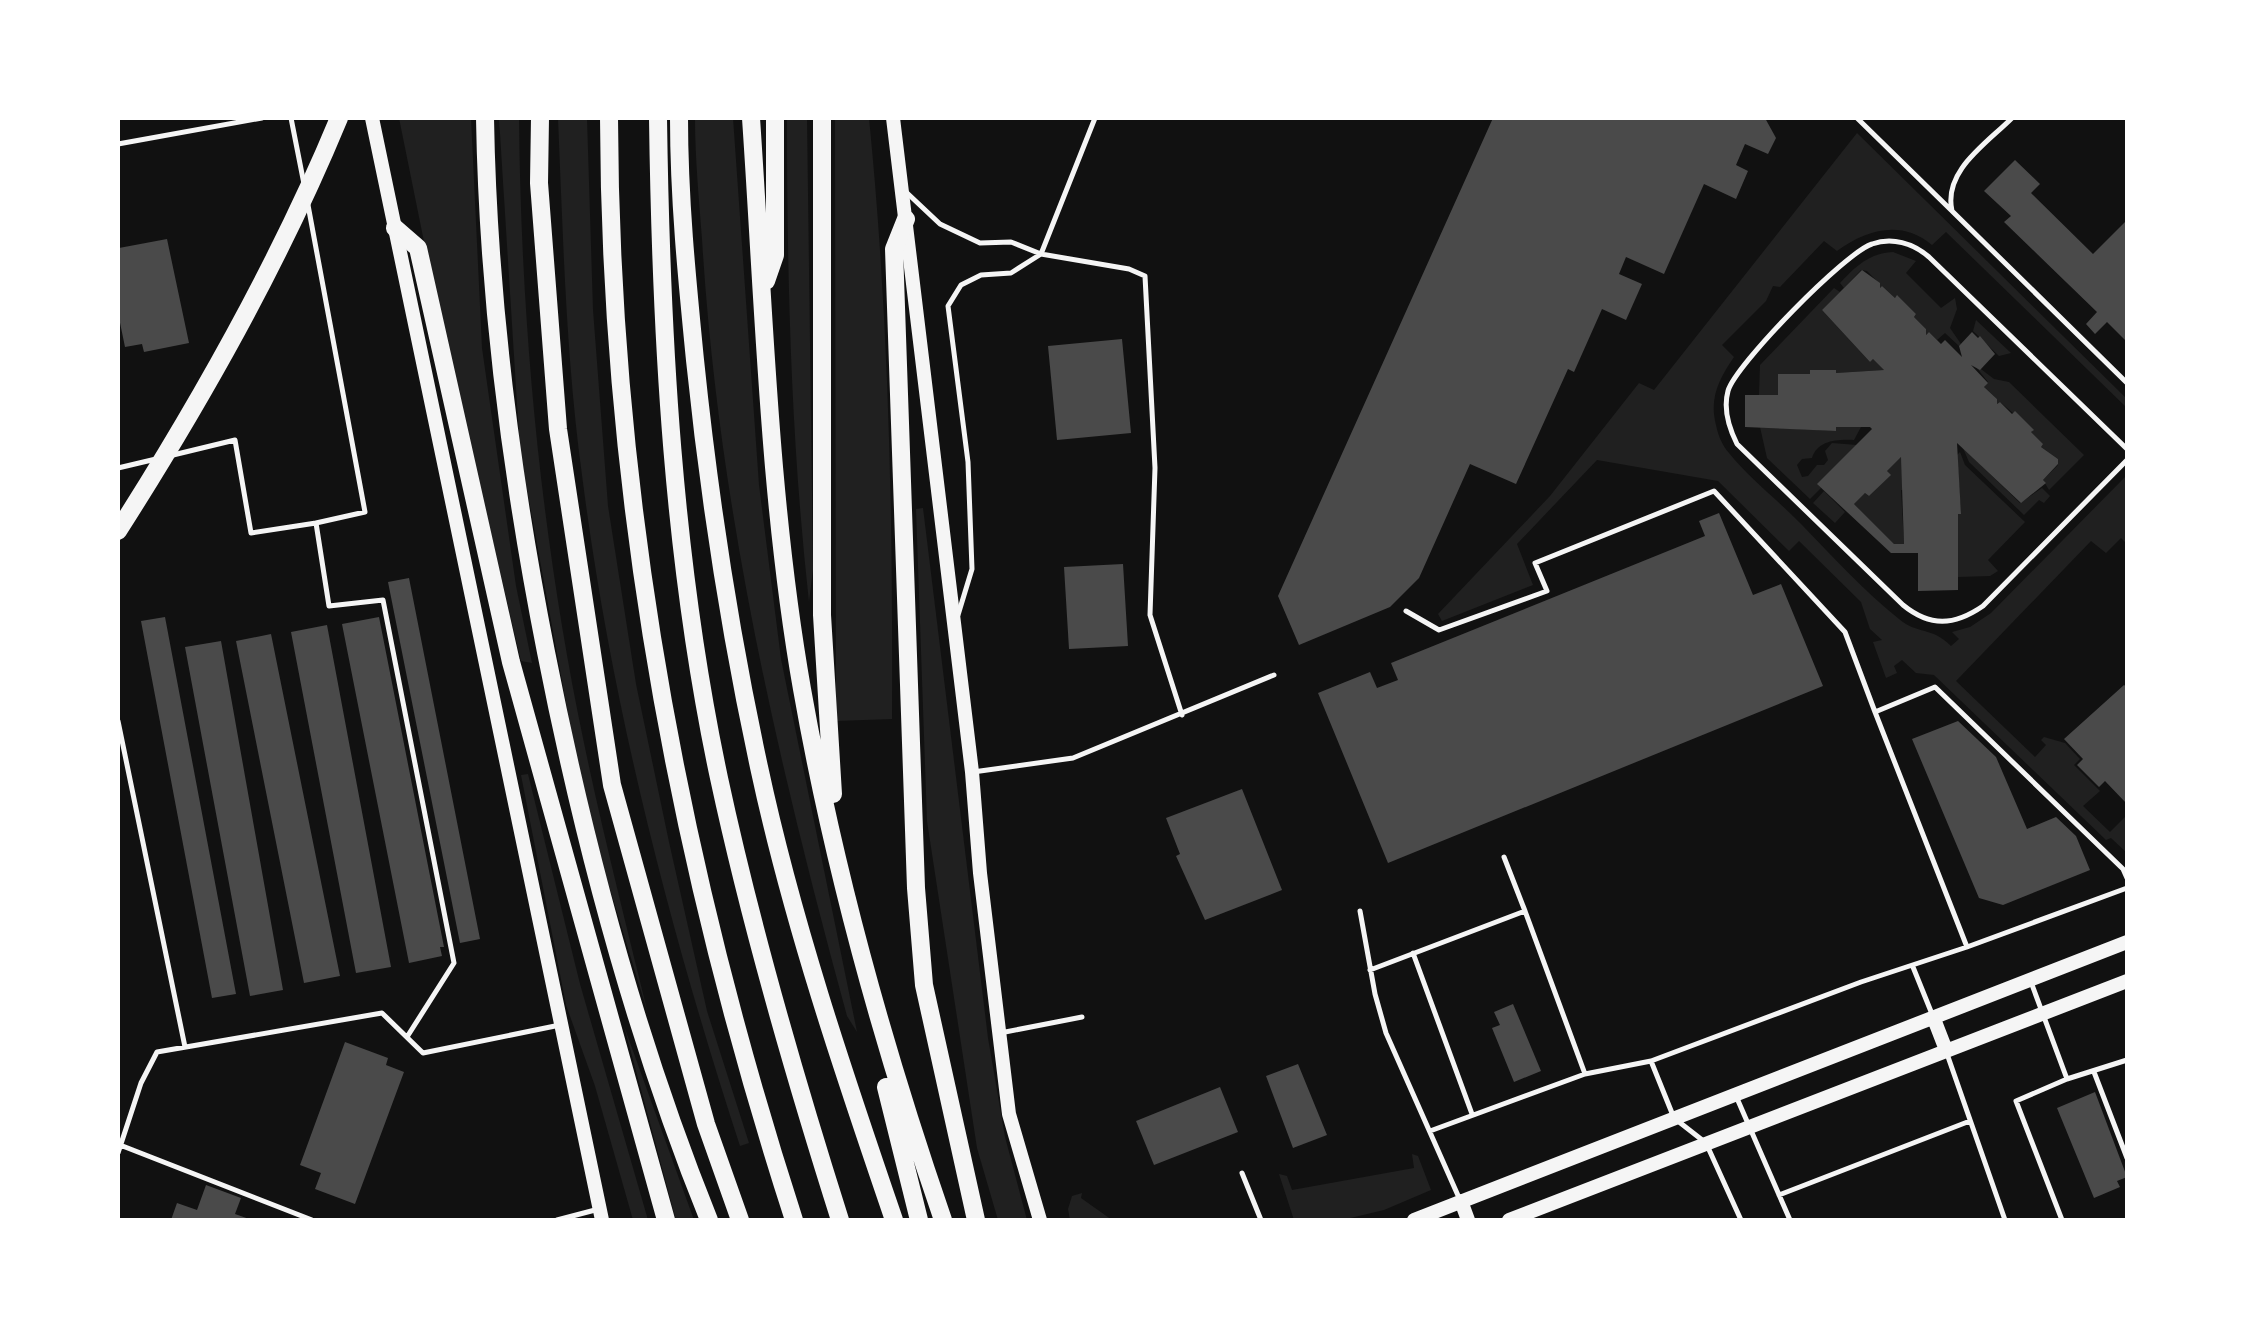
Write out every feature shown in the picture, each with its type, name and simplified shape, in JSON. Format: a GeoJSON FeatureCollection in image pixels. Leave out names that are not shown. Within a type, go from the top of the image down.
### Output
{"type":"FeatureCollection","features":[{"type":"Feature","properties":{"kind":"highway"},"geometry":{"type":"LineString","coordinates":[[118,531],[186,424],[246,313],[339,118]]}},
{"type":"Feature","properties":{"kind":"highway"},"geometry":{"type":"LineString","coordinates":[[485,118],[508,442],[566,754],[599,887],[643,1038],[709,1220]]}},
{"type":"Feature","properties":{"kind":"highway"},"geometry":{"type":"LineString","coordinates":[[540,118],[539,183],[558,429],[612,785],[706,1124],[740,1220]]}},
{"type":"Feature","properties":{"kind":"highway"},"geometry":{"type":"LineString","coordinates":[[609,118],[618,374],[645,609],[675,779],[705,912],[758,1109],[794,1220]]}},
{"type":"Feature","properties":{"kind":"highway"},"geometry":{"type":"LineString","coordinates":[[658,118],[661,261],[671,431],[690,607],[719,776],[748,899],[800,1094],[840,1220]]}},
{"type":"Feature","properties":{"kind":"highway"},"geometry":{"type":"LineString","coordinates":[[679,118],[685,260],[703,432],[728,601],[759,769],[844,1075],[894,1220]]}},
{"type":"Feature","properties":{"kind":"highway"},"geometry":{"type":"LineString","coordinates":[[751,118],[762,292],[789,596],[802,690],[846,902],[897,1087],[943,1220]]}},
{"type":"Feature","properties":{"kind":"highway"},"geometry":{"type":"LineString","coordinates":[[762,292],[775,255],[775,118]]}},
{"type":"Feature","properties":{"kind":"highway"},"geometry":{"type":"LineString","coordinates":[[822,118],[822,615],[835,807],[862,983],[919,1220]]}},
{"type":"Feature","properties":{"kind":"highway"},"geometry":{"type":"LineString","coordinates":[[906,219],[894,249],[916,888],[924,985],[976,1220]]}},
{"type":"Feature","properties":{"kind":"highway"},"geometry":{"type":"LineString","coordinates":[[395,228],[418,248],[511,662],[666,1220]]}},
{"type":"Feature","properties":{"kind":"main road"},"geometry":{"type":"LineString","coordinates":[[372,118],[601,1214]]}},
{"type":"Feature","properties":{"kind":"main road"},"geometry":{"type":"LineString","coordinates":[[893,118],[972,772],[1009,1114],[1040,1220]]}},
{"type":"Feature","properties":{"kind":"main road"},"geometry":{"type":"LineString","coordinates":[[1414,1220],[2127,942]]}},
{"type":"Feature","properties":{"kind":"main road"},"geometry":{"type":"LineString","coordinates":[[1509,1220],[2127,981]]}},
{"type":"Feature","properties":{"kind":"main road"},"geometry":{"type":"LineString","coordinates":[[1934,1019],[1946,1050]]}},
{"type":"Feature","properties":{"kind":"main road"},"geometry":{"type":"LineString","coordinates":[[1461,1201],[1468,1220]]}},
{"type":"Feature","properties":{"kind":"lane"},"geometry":{"type":"LineString","coordinates":[[118,144],[262,118]]}},
{"type":"Feature","properties":{"kind":"lane"},"geometry":{"type":"LineString","coordinates":[[118,468],[235,440],[251,533],[365,512],[291,118]]}},
{"type":"Feature","properties":{"kind":"lane"},"geometry":{"type":"LineString","coordinates":[[953,631],[972,569],[968,462],[948,306],[961,285],[981,275],[1011,273],[1041,254],[1095,118]]}},
{"type":"Feature","properties":{"kind":"lane"},"geometry":{"type":"LineString","coordinates":[[1857,118],[2127,383]]}},
{"type":"Feature","properties":{"kind":"lane"},"geometry":{"type":"LineString","coordinates":[[1952,211],[1949,199],[1954,177],[2012,118]]}},
{"type":"Feature","properties":{"kind":"lane"},"geometry":{"type":"LineString","coordinates":[[902,189],[940,224],[980,243],[1011,242],[1041,254],[1129,269],[1145,276],[1155,468],[1150,615],[1182,715]]}},
{"type":"Feature","properties":{"kind":"lane"},"geometry":{"type":"LineString","coordinates":[[2127,449],[1929,257],[1905,243],[1886,241],[1856,251],[1745,361],[1727,394],[1726,412],[1737,444],[1903,605],[1919,618],[1935,623],[1967,617],[1983,606],[2127,460]]}},
{"type":"Feature","properties":{"kind":"lane"},"geometry":{"type":"LineString","coordinates":[[1406,611],[1439,630],[1547,591],[1535,563],[1714,491],[1845,632],[1967,947]]}},
{"type":"Feature","properties":{"kind":"lane"},"geometry":{"type":"LineString","coordinates":[[316,523],[329,606],[383,600],[454,963],[407,1037]]}},
{"type":"Feature","properties":{"kind":"lane"},"geometry":{"type":"LineString","coordinates":[[972,772],[1073,758],[1274,675]]}},
{"type":"Feature","properties":{"kind":"lane"},"geometry":{"type":"LineString","coordinates":[[1875,712],[1935,687],[2123,869],[2127,878]]}},
{"type":"Feature","properties":{"kind":"lane"},"geometry":{"type":"LineString","coordinates":[[118,721],[185,1047]]}},
{"type":"Feature","properties":{"kind":"lane"},"geometry":{"type":"LineString","coordinates":[[1504,857],[1585,1074]]}},
{"type":"Feature","properties":{"kind":"lane"},"geometry":{"type":"LineString","coordinates":[[1430,1131],[1585,1074],[1651,1061],[1861,982],[1913,967],[2127,888]]}},
{"type":"Feature","properties":{"kind":"lane"},"geometry":{"type":"LineString","coordinates":[[1360,911],[1370,970],[1386,1033],[1461,1201]]}},
{"type":"Feature","properties":{"kind":"lane"},"geometry":{"type":"LineString","coordinates":[[1370,970],[1525,911]]}},
{"type":"Feature","properties":{"kind":"lane"},"geometry":{"type":"LineString","coordinates":[[1413,953],[1472,1114]]}},
{"type":"Feature","properties":{"kind":"lane"},"geometry":{"type":"LineString","coordinates":[[1913,967],[1934,1019]]}},
{"type":"Feature","properties":{"kind":"lane"},"geometry":{"type":"LineString","coordinates":[[2030,979],[2067,1079]]}},
{"type":"Feature","properties":{"kind":"lane"},"geometry":{"type":"LineString","coordinates":[[118,1153],[141,1083],[157,1052],[382,1013],[423,1053],[561,1025]]}},
{"type":"Feature","properties":{"kind":"lane"},"geometry":{"type":"LineString","coordinates":[[999,1033],[1082,1017]]}},
{"type":"Feature","properties":{"kind":"lane"},"geometry":{"type":"LineString","coordinates":[[1946,1050],[2005,1220]]}},
{"type":"Feature","properties":{"kind":"lane"},"geometry":{"type":"LineString","coordinates":[[2062,1220],[2016,1101],[2067,1079],[2127,1060]]}},
{"type":"Feature","properties":{"kind":"lane"},"geometry":{"type":"LineString","coordinates":[[1651,1061],[1674,1118],[1706,1143],[1741,1220]]}},
{"type":"Feature","properties":{"kind":"lane"},"geometry":{"type":"LineString","coordinates":[[2094,1072],[2127,1158]]}},
{"type":"Feature","properties":{"kind":"lane"},"geometry":{"type":"LineString","coordinates":[[1735,1095],[1790,1220]]}},
{"type":"Feature","properties":{"kind":"lane"},"geometry":{"type":"LineString","coordinates":[[1779,1195],[1970,1121]]}},
{"type":"Feature","properties":{"kind":"lane"},"geometry":{"type":"LineString","coordinates":[[120,1145],[312,1220]]}},
{"type":"Feature","properties":{"kind":"lane"},"geometry":{"type":"LineString","coordinates":[[1242,1173],[1261,1220]]}},
{"type":"Feature","properties":{"kind":"lane"},"geometry":{"type":"LineString","coordinates":[[557,1220],[601,1214]]}},
{"type":"Feature","properties":{"kind":"shaded area"},"geometry":{"type":"Polygon","coordinates":[[[399,118],[471,118],[482,348],[516,586],[532,663],[521,661],[434,291],[399,118]]]}},
{"type":"Feature","properties":{"kind":"shaded area"},"geometry":{"type":"Polygon","coordinates":[[[499,118],[519,118],[529,354],[556,588],[591,777],[648,1014],[599,853],[573,741],[520,451],[499,118]]]}},
{"type":"Feature","properties":{"kind":"shaded area"},"geometry":{"type":"Polygon","coordinates":[[[558,118],[587,118],[593,310],[608,506],[636,684],[669,842],[707,1011],[749,1143],[740,1146],[666,898],[609,645],[594,560],[572,386],[558,118]]]}},
{"type":"Feature","properties":{"kind":"shaded area"},"geometry":{"type":"Polygon","coordinates":[[[695,118],[733,118],[759,485],[781,659],[857,1032],[847,1016],[797,824],[736,534],[710,338],[695,118]]]}},
{"type":"Feature","properties":{"kind":"shaded area"},"geometry":{"type":"Polygon","coordinates":[[[787,118],[807,118],[813,569],[809,602],[791,360],[787,118]]]}},
{"type":"Feature","properties":{"kind":"shaded area"},"geometry":{"type":"Polygon","coordinates":[[[835,118],[869,118],[881,268],[888,418],[892,719],[836,721],[835,118]]]}},
{"type":"Feature","properties":{"kind":"shaded area"},"geometry":{"type":"Polygon","coordinates":[[[1857,133],[2127,399],[2127,408],[1946,232],[1932,245],[1908,232],[1884,230],[1860,238],[1837,251],[1824,241],[1780,287],[1773,286],[1766,301],[1722,345],[1734,357],[1715,397],[1714,415],[1719,436],[1746,472],[1873,597],[1906,624],[1937,636],[1951,646],[1959,639],[1952,632],[1970,627],[1991,613],[2127,475],[2127,544],[2121,538],[2106,553],[2091,541],[1956,681],[2035,757],[2046,745],[2041,740],[2044,737],[2065,743],[2080,759],[2074,765],[2100,791],[2083,806],[2110,832],[2127,815],[2127,853],[2111,838],[2106,840],[1934,675],[1916,673],[1902,660],[1894,666],[1897,673],[1886,678],[1873,642],[1882,640],[1870,629],[1861,602],[1799,541],[1789,551],[1718,481],[1597,460],[1517,544],[1533,585],[1442,621],[1438,614],[1550,496],[1639,383],[1654,390],[1857,133]]]}},
{"type":"Feature","properties":{"kind":"shaded area"},"geometry":{"type":"Polygon","coordinates":[[[1893,252],[1916,261],[1906,273],[1941,308],[1955,298],[1957,309],[1950,328],[1961,344],[1959,346],[1945,333],[1937,340],[1929,332],[1926,335],[1926,329],[1914,317],[1916,314],[1898,296],[1895,298],[1882,286],[1880,288],[1867,271],[1861,270],[1844,288],[1840,283],[1870,258],[1893,252]]]}},
{"type":"Feature","properties":{"kind":"shaded area"},"geometry":{"type":"Polygon","coordinates":[[[1834,288],[1840,292],[1822,310],[1870,362],[1873,359],[1884,370],[1836,373],[1836,370],[1810,370],[1810,374],[1778,374],[1778,395],[1759,395],[1760,365],[1834,288]]]}},
{"type":"Feature","properties":{"kind":"shaded area"},"geometry":{"type":"Polygon","coordinates":[[[1976,320],[2011,353],[1999,356],[1973,331],[1976,320]]]}},
{"type":"Feature","properties":{"kind":"shaded area"},"geometry":{"type":"Polygon","coordinates":[[[1973,363],[1994,379],[2009,382],[2084,455],[2049,490],[2043,480],[2058,465],[2058,459],[2041,447],[2031,432],[2033,430],[2000,402],[1997,404],[1997,399],[1984,387],[1988,382],[1973,363]]]}},
{"type":"Feature","properties":{"kind":"shaded area"},"geometry":{"type":"Polygon","coordinates":[[[1760,427],[1835,431],[1836,427],[1861,427],[1854,440],[1834,441],[1823,445],[1812,458],[1802,459],[1797,465],[1802,477],[1808,476],[1817,465],[1824,465],[1828,460],[1825,451],[1832,443],[1857,445],[1818,484],[1821,488],[1810,499],[1767,458],[1760,427]]]}},
{"type":"Feature","properties":{"kind":"shaded area"},"geometry":{"type":"Polygon","coordinates":[[[1963,448],[2020,503],[2042,488],[2050,496],[2044,503],[2039,500],[2024,515],[1969,462],[1963,448]]]}},
{"type":"Feature","properties":{"kind":"shaded area"},"geometry":{"type":"Polygon","coordinates":[[[1960,452],[1965,465],[2025,522],[1988,560],[1998,571],[1990,576],[1958,577],[1958,514],[1961,513],[1957,455],[1960,452]]]}},
{"type":"Feature","properties":{"kind":"shaded area"},"geometry":{"type":"Polygon","coordinates":[[[1901,457],[1904,460],[1904,490],[1901,490],[1904,544],[1894,544],[1854,504],[1865,493],[1869,496],[1890,475],[1887,471],[1901,457]]]}},
{"type":"Feature","properties":{"kind":"shaded area"},"geometry":{"type":"Polygon","coordinates":[[[1824,491],[1845,512],[1835,523],[1813,503],[1824,491]]]}},
{"type":"Feature","properties":{"kind":"shaded area"},"geometry":{"type":"Polygon","coordinates":[[[923,508],[988,1038],[1005,1137],[1027,1220],[998,1220],[977,1148],[927,821],[916,509],[923,508]]]}},
{"type":"Feature","properties":{"kind":"shaded area"},"geometry":{"type":"Polygon","coordinates":[[[528,774],[580,984],[648,1220],[633,1220],[595,1086],[566,1005],[521,775],[528,774]]]}},
{"type":"Feature","properties":{"kind":"shaded area"},"geometry":{"type":"Polygon","coordinates":[[[624,1026],[694,1220],[676,1220],[624,1026]]]}},
{"type":"Feature","properties":{"kind":"shaded area"},"geometry":{"type":"Polygon","coordinates":[[[1412,1154],[1418,1156],[1431,1190],[1384,1210],[1342,1220],[1294,1220],[1279,1174],[1287,1176],[1292,1190],[1414,1168],[1412,1154]]]}},
{"type":"Feature","properties":{"kind":"shaded area"},"geometry":{"type":"Polygon","coordinates":[[[1082,1193],[1081,1198],[1112,1220],[1070,1220],[1068,1209],[1072,1196],[1082,1193]]]}},
{"type":"Feature","properties":{"kind":"building"},"geometry":{"type":"Polygon","coordinates":[[[1493,118],[1765,118],[1776,138],[1768,154],[1745,144],[1736,165],[1748,171],[1736,199],[1704,184],[1664,274],[1626,257],[1619,274],[1642,284],[1626,320],[1602,309],[1574,372],[1568,369],[1516,484],[1470,464],[1419,578],[1390,607],[1299,645],[1278,596],[1493,118]]]}},
{"type":"Feature","properties":{"kind":"building"},"geometry":{"type":"Polygon","coordinates":[[[2015,160],[2040,184],[2031,193],[2093,254],[2127,220],[2127,342],[2107,322],[2095,334],[2086,324],[2097,312],[2004,222],[2011,216],[1984,191],[2015,160]]]}},
{"type":"Feature","properties":{"kind":"building"},"geometry":{"type":"Polygon","coordinates":[[[167,239],[189,343],[144,352],[142,344],[125,347],[118,313],[119,248],[167,239]]]}},
{"type":"Feature","properties":{"kind":"building"},"geometry":{"type":"Polygon","coordinates":[[[1862,270],[1880,283],[1880,288],[1882,286],[1895,298],[1897,295],[1916,314],[1914,317],[1926,329],[1926,335],[1929,332],[1941,344],[1945,340],[1962,357],[1959,346],[1972,332],[1978,338],[1980,336],[1995,354],[1980,370],[1971,365],[1988,383],[1984,387],[1997,399],[1997,404],[2000,402],[2012,414],[2015,411],[2034,430],[2031,432],[2043,444],[2041,447],[2058,459],[2058,464],[2043,480],[2046,483],[2021,503],[1957,443],[1961,514],[1958,514],[1958,590],[1918,591],[1918,553],[1891,553],[1817,484],[1872,429],[1870,427],[1836,427],[1836,431],[1745,427],[1745,395],[1778,395],[1778,374],[1810,374],[1810,370],[1836,370],[1836,373],[1884,370],[1873,359],[1870,362],[1822,310],[1862,270]],[[1901,457],[1887,471],[1891,475],[1869,496],[1865,493],[1854,504],[1894,544],[1904,544],[1901,457]]]}},
{"type":"Feature","properties":{"kind":"building"},"geometry":{"type":"Polygon","coordinates":[[[1122,339],[1131,433],[1057,440],[1048,346],[1122,339]]]}},
{"type":"Feature","properties":{"kind":"building"},"geometry":{"type":"Polygon","coordinates":[[[1719,513],[1753,595],[1781,584],[1823,686],[1388,863],[1318,693],[1370,672],[1377,688],[1398,680],[1391,663],[1705,536],[1699,521],[1719,513]]]}},
{"type":"Feature","properties":{"kind":"building"},"geometry":{"type":"Polygon","coordinates":[[[1123,564],[1128,646],[1069,649],[1064,567],[1123,564]]]}},
{"type":"Feature","properties":{"kind":"building"},"geometry":{"type":"Polygon","coordinates":[[[409,578],[480,939],[460,943],[388,582],[409,578]]]}},
{"type":"Feature","properties":{"kind":"building"},"geometry":{"type":"Polygon","coordinates":[[[165,617],[236,994],[212,998],[141,621],[165,617]]]}},
{"type":"Feature","properties":{"kind":"building"},"geometry":{"type":"Polygon","coordinates":[[[379,617],[444,947],[440,947],[442,956],[409,963],[342,624],[379,617]]]}},
{"type":"Feature","properties":{"kind":"building"},"geometry":{"type":"Polygon","coordinates":[[[327,625],[391,967],[356,973],[291,632],[327,625]]]}},
{"type":"Feature","properties":{"kind":"building"},"geometry":{"type":"Polygon","coordinates":[[[271,634],[340,976],[304,983],[236,641],[271,634]]]}},
{"type":"Feature","properties":{"kind":"building"},"geometry":{"type":"Polygon","coordinates":[[[221,641],[283,990],[250,996],[185,647],[221,641]]]}},
{"type":"Feature","properties":{"kind":"building"},"geometry":{"type":"Polygon","coordinates":[[[2124,685],[2127,687],[2127,804],[2105,781],[2099,787],[2077,765],[2083,759],[2064,739],[2124,685]]]}},
{"type":"Feature","properties":{"kind":"building"},"geometry":{"type":"Polygon","coordinates":[[[1958,721],[1996,757],[2027,829],[2056,817],[2076,836],[2090,870],[2003,905],[1979,898],[1912,739],[1958,721]]]}},
{"type":"Feature","properties":{"kind":"building"},"geometry":{"type":"Polygon","coordinates":[[[1242,789],[1282,890],[1205,920],[1176,856],[1180,854],[1166,818],[1242,789]]]}},
{"type":"Feature","properties":{"kind":"building"},"geometry":{"type":"Polygon","coordinates":[[[1513,1004],[1541,1071],[1514,1082],[1492,1028],[1500,1025],[1494,1012],[1513,1004]]]}},
{"type":"Feature","properties":{"kind":"building"},"geometry":{"type":"Polygon","coordinates":[[[345,1042],[388,1058],[386,1065],[404,1072],[355,1204],[315,1189],[321,1173],[300,1165],[345,1042]]]}},
{"type":"Feature","properties":{"kind":"building"},"geometry":{"type":"Polygon","coordinates":[[[1298,1064],[1327,1135],[1293,1148],[1266,1076],[1298,1064]]]}},
{"type":"Feature","properties":{"kind":"building"},"geometry":{"type":"Polygon","coordinates":[[[1220,1087],[1238,1132],[1154,1165],[1136,1121],[1220,1087]]]}},
{"type":"Feature","properties":{"kind":"building"},"geometry":{"type":"Polygon","coordinates":[[[2095,1092],[2127,1177],[2117,1181],[2120,1187],[2094,1198],[2057,1108],[2095,1092]]]}},
{"type":"Feature","properties":{"kind":"building"},"geometry":{"type":"Polygon","coordinates":[[[206,1185],[241,1198],[235,1214],[252,1220],[171,1220],[177,1203],[197,1210],[206,1185]]]}}]}
